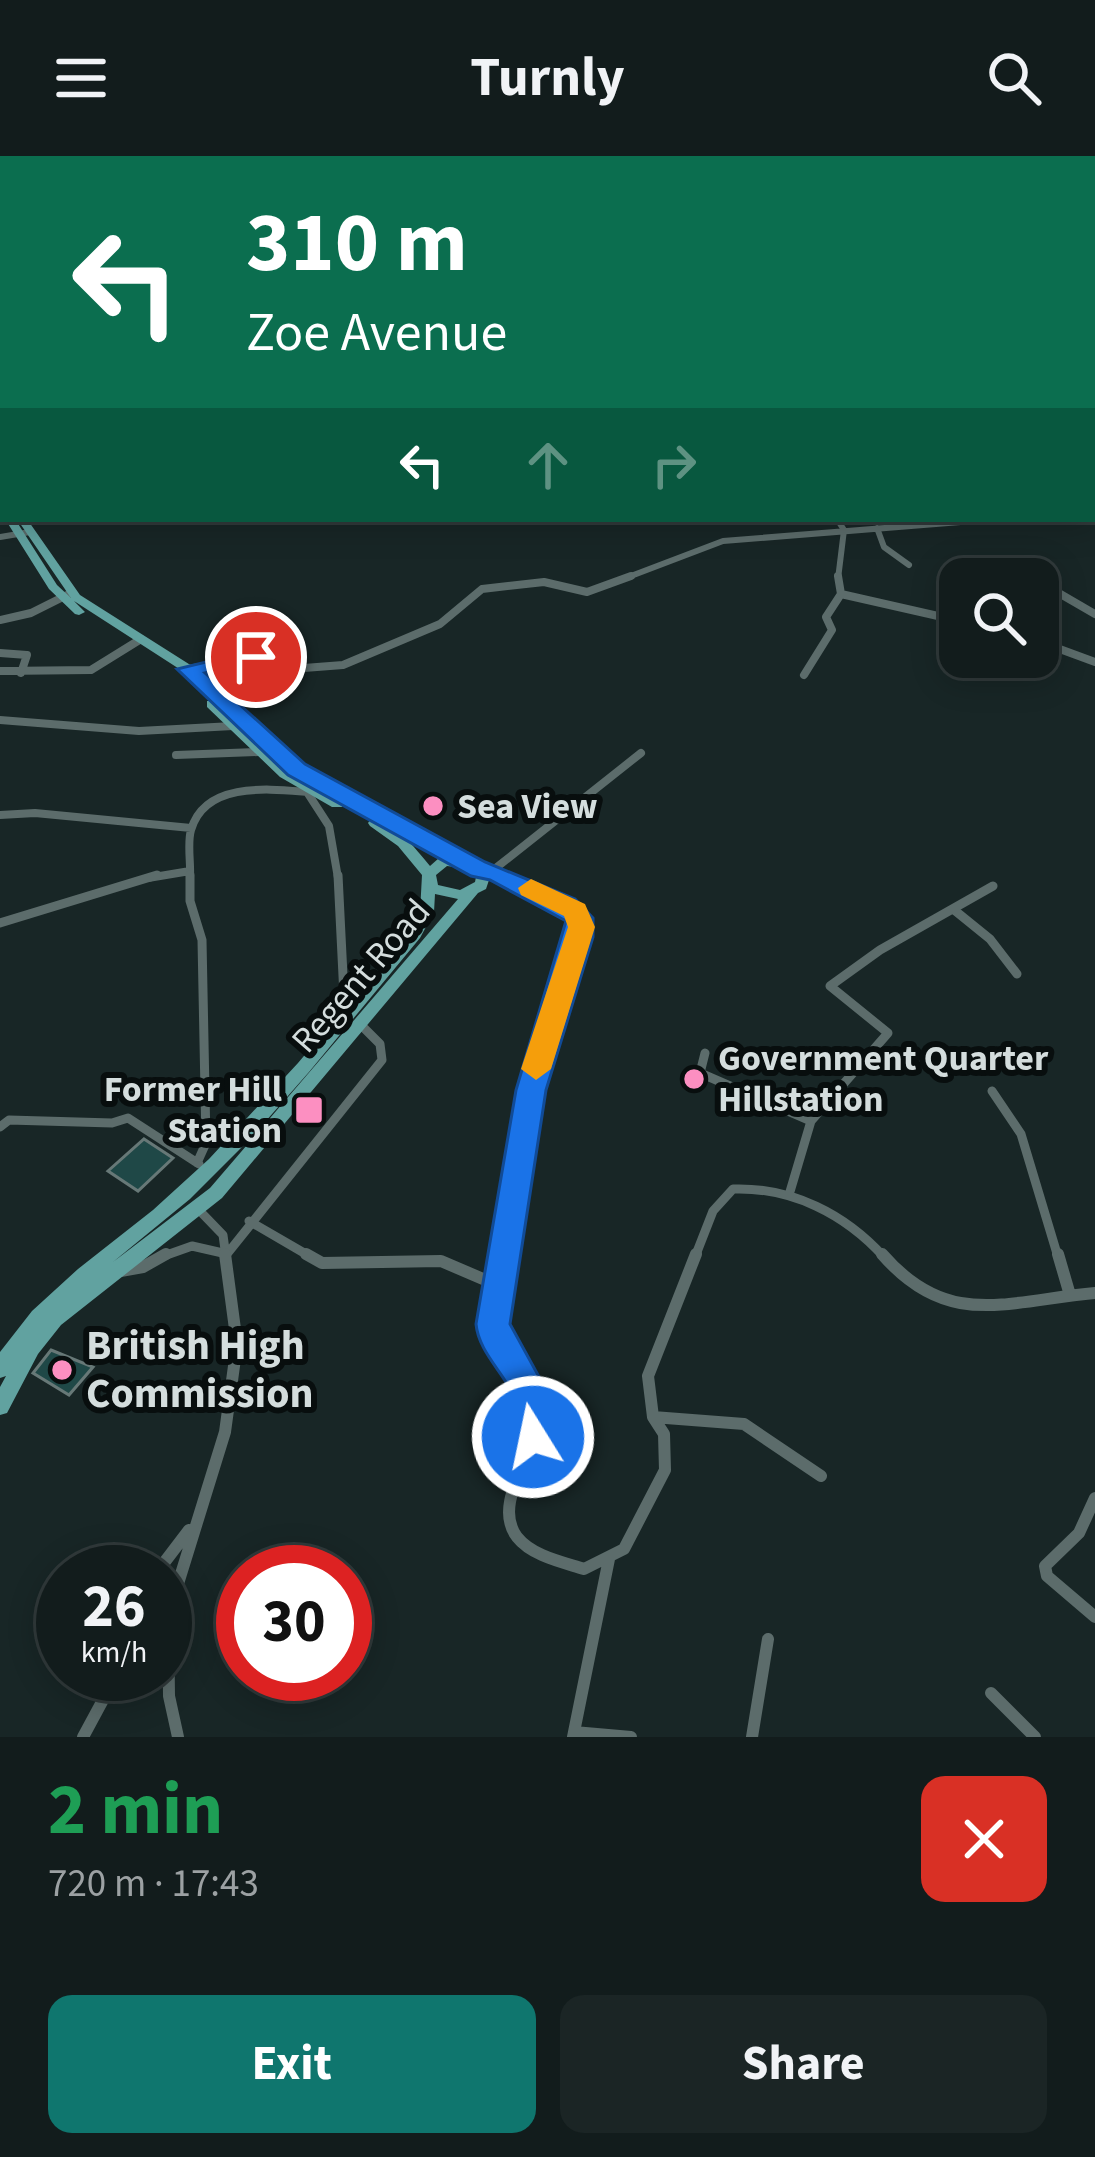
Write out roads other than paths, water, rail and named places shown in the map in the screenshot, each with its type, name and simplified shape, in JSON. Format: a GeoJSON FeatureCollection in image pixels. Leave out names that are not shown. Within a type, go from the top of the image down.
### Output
{"type":"FeatureCollection","features":[{"type":"Feature","properties":{"kind":"main road","name":"Regent Road"},"geometry":{"type":"LineString","coordinates":[[0,1370],[40,1311],[181,1197],[202,1167],[415,934],[427,912],[429,879],[390,833],[310,792],[259,752],[187,681],[67,595],[24,528]]}},
{"type":"Feature","properties":{"kind":"main road","name":"Regent Road"},"geometry":{"type":"LineString","coordinates":[[0,1406],[31,1348],[54,1319],[199,1208],[362,1025],[479,876],[288,763],[188,669],[136,642]]}},
{"type":"Feature","properties":{"kind":"main road"},"geometry":{"type":"LineString","coordinates":[[444,861],[479,876],[440,893],[429,879],[444,861]]}},
{"type":"Feature","properties":{"kind":"street"},"geometry":{"type":"LineString","coordinates":[[839,522],[844,530],[837,583],[842,594]]}},
{"type":"Feature","properties":{"kind":"street"},"geometry":{"type":"LineString","coordinates":[[188,669],[256,657],[291,669],[343,665],[422,633],[494,585],[544,582],[587,592],[706,544],[941,522]]}},
{"type":"Feature","properties":{"kind":"street"},"geometry":{"type":"LineString","coordinates":[[0,537],[24,528]]}},
{"type":"Feature","properties":{"kind":"street"},"geometry":{"type":"LineString","coordinates":[[877,528],[884,547],[909,565]]}},
{"type":"Feature","properties":{"kind":"street"},"geometry":{"type":"LineString","coordinates":[[1059,593],[1095,614]]}},
{"type":"Feature","properties":{"kind":"street"},"geometry":{"type":"LineString","coordinates":[[842,594],[939,616]]}},
{"type":"Feature","properties":{"kind":"street"},"geometry":{"type":"LineString","coordinates":[[804,675],[832,630],[826,617],[842,594]]}},
{"type":"Feature","properties":{"kind":"street"},"geometry":{"type":"LineString","coordinates":[[0,620],[67,595]]}},
{"type":"Feature","properties":{"kind":"street"},"geometry":{"type":"LineString","coordinates":[[0,671],[92,670],[136,642]]}},
{"type":"Feature","properties":{"kind":"street"},"geometry":{"type":"LineString","coordinates":[[1059,649],[1095,662]]}},
{"type":"Feature","properties":{"kind":"street"},"geometry":{"type":"LineString","coordinates":[[0,652],[27,655],[21,673]]}},
{"type":"Feature","properties":{"kind":"street"},"geometry":{"type":"LineString","coordinates":[[0,720],[139,731],[233,726]]}},
{"type":"Feature","properties":{"kind":"street"},"geometry":{"type":"LineString","coordinates":[[176,755],[259,752]]}},
{"type":"Feature","properties":{"kind":"street"},"geometry":{"type":"LineString","coordinates":[[479,876],[641,753]]}},
{"type":"Feature","properties":{"kind":"street"},"geometry":{"type":"LineString","coordinates":[[0,1127],[9,1120],[112,1123],[128,1118],[202,1167],[206,1144],[202,940],[190,902],[191,828],[207,806],[231,791],[332,790]]}},
{"type":"Feature","properties":{"kind":"street"},"geometry":{"type":"LineString","coordinates":[[226,1254],[382,1060],[380,1044],[362,1025],[343,1015],[338,852],[310,792]]}},
{"type":"Feature","properties":{"kind":"street"},"geometry":{"type":"LineString","coordinates":[[0,815],[191,828]]}},
{"type":"Feature","properties":{"kind":"street"},"geometry":{"type":"LineString","coordinates":[[0,923],[158,874],[190,871]]}},
{"type":"Feature","properties":{"kind":"street"},"geometry":{"type":"LineString","coordinates":[[479,876],[514,880],[575,911],[581,927],[531,1090],[497,1286],[494,1338],[537,1406],[533,1437],[511,1491],[509,1513],[517,1536],[554,1562],[584,1569],[624,1549],[665,1470],[664,1434],[653,1417],[647,1376],[713,1211],[733,1190],[751,1187],[789,1196],[847,1224],[917,1291],[936,1300],[1095,1293]]}},
{"type":"Feature","properties":{"kind":"street"},"geometry":{"type":"LineString","coordinates":[[479,876],[514,880]]}},
{"type":"Feature","properties":{"kind":"street"},"geometry":{"type":"LineString","coordinates":[[789,1196],[811,1121],[888,1033],[830,986],[993,886]]}},
{"type":"Feature","properties":{"kind":"street"},"geometry":{"type":"LineString","coordinates":[[953,909],[990,939],[1017,974]]}},
{"type":"Feature","properties":{"kind":"street"},"geometry":{"type":"LineString","coordinates":[[705,1053],[700,1073],[811,1121]]}},
{"type":"Feature","properties":{"kind":"street"},"geometry":{"type":"LineString","coordinates":[[992,1091],[1021,1135],[1070,1294]]}},
{"type":"Feature","properties":{"kind":"street"},"geometry":{"type":"LineString","coordinates":[[178,1737],[169,1696],[168,1616],[226,1432],[237,1344],[223,1235],[199,1208],[181,1197]]}},
{"type":"Feature","properties":{"kind":"street"},"geometry":{"type":"LineString","coordinates":[[249,1221],[322,1262],[441,1261],[497,1286]]}},
{"type":"Feature","properties":{"kind":"street"},"geometry":{"type":"LineString","coordinates":[[111,1272],[127,1273],[176,1246],[196,1243],[226,1254]]}},
{"type":"Feature","properties":{"kind":"street"},"geometry":{"type":"LineString","coordinates":[[653,1417],[744,1424],[821,1477]]}},
{"type":"Feature","properties":{"kind":"street"},"geometry":{"type":"LineString","coordinates":[[1095,1498],[1079,1533],[1045,1566],[1047,1576],[1095,1617]]}},
{"type":"Feature","properties":{"kind":"street"},"geometry":{"type":"LineString","coordinates":[[178,1545],[196,1521]]}},
{"type":"Feature","properties":{"kind":"street"},"geometry":{"type":"LineString","coordinates":[[609,1559],[573,1734],[631,1737]]}},
{"type":"Feature","properties":{"kind":"street"},"geometry":{"type":"LineString","coordinates":[[752,1737],[768,1639]]}},
{"type":"Feature","properties":{"kind":"street"},"geometry":{"type":"LineString","coordinates":[[991,1693],[1035,1737]]}},
{"type":"Feature","properties":{"kind":"street"},"geometry":{"type":"LineString","coordinates":[[83,1737],[102,1701]]}},
{"type":"Feature","properties":{"kind":"place","name":"Sea View"},"geometry":{"type":"Point","coordinates":[433,806]}},
{"type":"Feature","properties":{"kind":"place","name":"Government Quarter Hillstation"},"geometry":{"type":"Point","coordinates":[694,1079]}},
{"type":"Feature","properties":{"kind":"place","name":"Former Hill Station"},"geometry":{"type":"Point","coordinates":[309,1110]}},
{"type":"Feature","properties":{"kind":"place","name":"British High Commission"},"geometry":{"type":"Point","coordinates":[62,1370]}}]}
